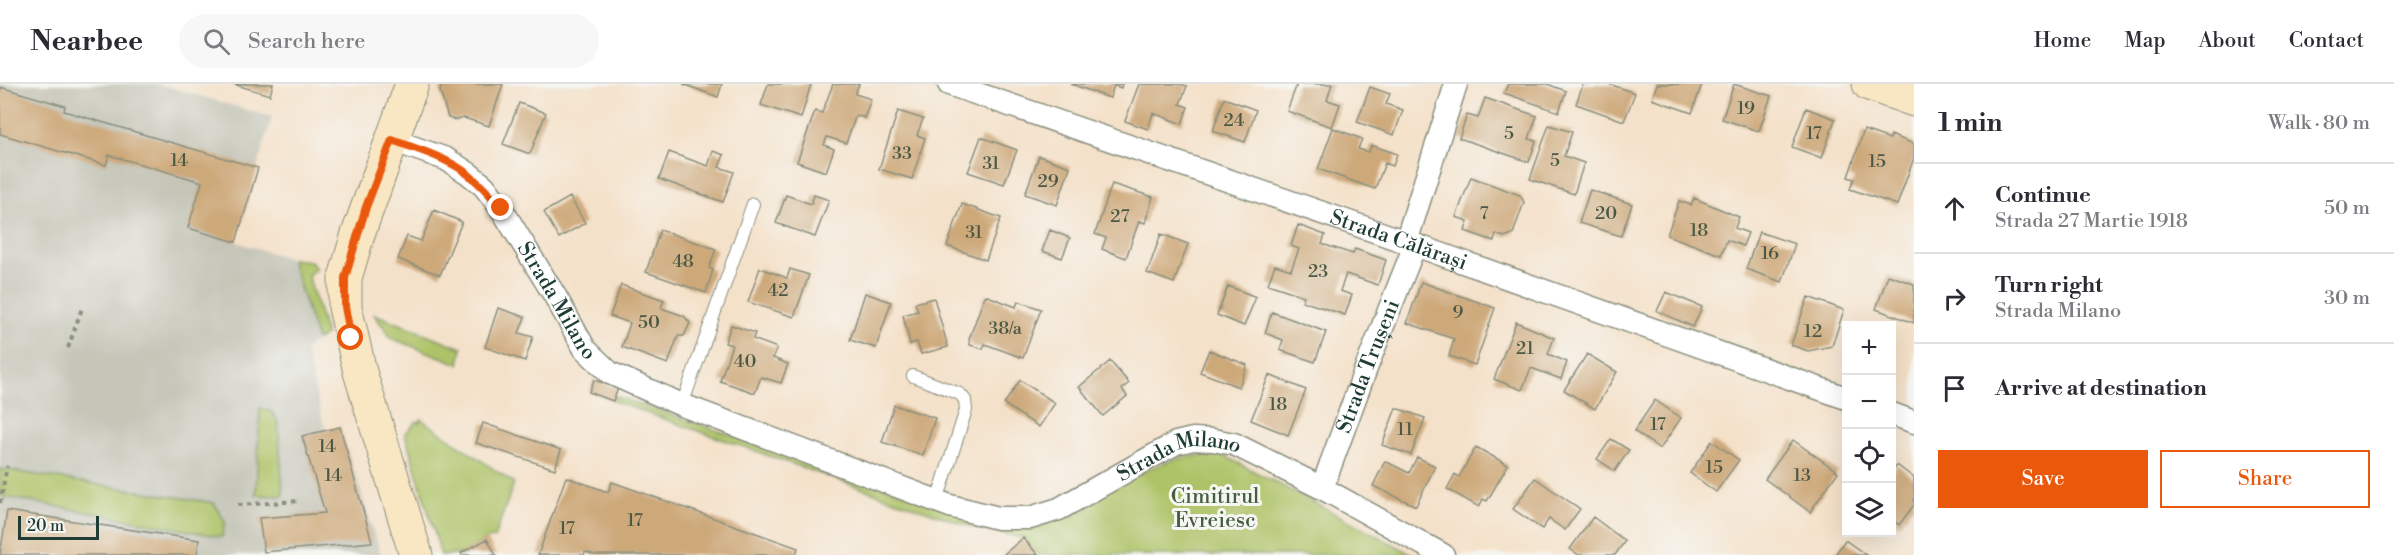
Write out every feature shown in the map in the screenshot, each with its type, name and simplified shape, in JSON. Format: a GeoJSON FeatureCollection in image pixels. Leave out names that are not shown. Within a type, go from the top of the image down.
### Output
{"type":"FeatureCollection","features":[{"type":"Feature","properties":{"kind":"main road"},"geometry":{"type":"LineString","coordinates":[[412,84],[366,207],[345,278],[345,307],[360,372],[416,555]]}},
{"type":"Feature","properties":{"kind":"main road"},"geometry":{"type":"LineString","coordinates":[[1869,84],[1914,100]]}},
{"type":"Feature","properties":{"kind":"street","name":"Strada Călărași"},"geometry":{"type":"LineString","coordinates":[[949,84],[1411,243],[1842,397]]}},
{"type":"Feature","properties":{"kind":"street","name":"Strada Trușeni"},"geometry":{"type":"LineString","coordinates":[[1322,488],[1411,243],[1456,84]]}},
{"type":"Feature","properties":{"kind":"street","name":"Strada Milano"},"geometry":{"type":"LineString","coordinates":[[392,140],[446,159],[476,179],[501,208],[590,355],[610,373],[682,405],[937,501],[998,518],[1016,519],[1045,515],[1077,500],[1176,443],[1193,439],[1234,444],[1322,488],[1443,555]]}},
{"type":"Feature","properties":{"kind":"street"},"geometry":{"type":"LineString","coordinates":[[1896,415],[1914,422]]}},
{"type":"Feature","properties":{"kind":"lane"},"geometry":{"type":"LineString","coordinates":[[682,405],[753,204]]}},
{"type":"Feature","properties":{"kind":"lane"},"geometry":{"type":"LineString","coordinates":[[913,376],[960,394],[965,400],[966,410],[937,501]]}},
{"type":"Feature","properties":{"kind":"path"},"geometry":{"type":"LineString","coordinates":[[68,348],[82,308]]}},
{"type":"Feature","properties":{"kind":"path"},"geometry":{"type":"LineString","coordinates":[[0,503],[7,466]]}},
{"type":"Feature","properties":{"kind":"path"},"geometry":{"type":"LineString","coordinates":[[238,505],[299,501]]}},
{"type":"Feature","properties":{"kind":"shaded area"},"geometry":{"type":"Polygon","coordinates":[[[0,84],[158,84],[272,117],[236,242],[291,259],[317,340],[305,350],[325,430],[340,427],[381,555],[0,555],[0,84]]]}},
{"type":"Feature","properties":{"kind":"green space"},"geometry":{"type":"Polygon","coordinates":[[[291,259],[311,261],[316,269],[308,275],[326,335],[317,340],[291,259]]]}},
{"type":"Feature","properties":{"kind":"green space"},"geometry":{"type":"Polygon","coordinates":[[[374,314],[462,348],[459,364],[390,338],[374,314]]]}},
{"type":"Feature","properties":{"kind":"green space","name":"Cimitirul Evreiesc"},"geometry":{"type":"Polygon","coordinates":[[[615,396],[1005,527],[1020,529],[1035,528],[1053,521],[1165,462],[1204,455],[1225,456],[1414,555],[1038,555],[1023,538],[969,526],[613,401],[615,396]]]}},
{"type":"Feature","properties":{"kind":"green space"},"geometry":{"type":"Polygon","coordinates":[[[260,408],[272,412],[278,422],[283,496],[256,495],[260,408]]]}},
{"type":"Feature","properties":{"kind":"green space"},"geometry":{"type":"Polygon","coordinates":[[[421,419],[514,483],[494,538],[487,539],[462,555],[441,555],[405,434],[421,419]]]}},
{"type":"Feature","properties":{"kind":"green space"},"geometry":{"type":"Polygon","coordinates":[[[0,469],[214,503],[225,522],[222,537],[0,496],[0,469]]]}},
{"type":"Feature","properties":{"kind":"building"},"geometry":{"type":"Polygon","coordinates":[[[233,84],[273,84],[270,95],[233,84]]]}},
{"type":"Feature","properties":{"kind":"building"},"geometry":{"type":"Polygon","coordinates":[[[442,84],[503,84],[489,126],[464,118],[455,120],[448,118],[440,91],[442,84]]]}},
{"type":"Feature","properties":{"kind":"building"},"geometry":{"type":"Polygon","coordinates":[[[683,84],[722,84],[718,97],[683,84]]]}},
{"type":"Feature","properties":{"kind":"building"},"geometry":{"type":"Polygon","coordinates":[[[768,84],[811,84],[801,118],[761,105],[768,84]]]}},
{"type":"Feature","properties":{"kind":"building"},"geometry":{"type":"Polygon","coordinates":[[[833,84],[859,84],[855,94],[871,99],[864,118],[856,115],[846,143],[827,137],[824,145],[834,149],[826,172],[797,162],[815,111],[822,113],[833,84]]]}},
{"type":"Feature","properties":{"kind":"building"},"geometry":{"type":"Polygon","coordinates":[[[1071,84],[1122,84],[1121,88],[1114,85],[1110,98],[1071,84]]]}},
{"type":"Feature","properties":{"kind":"building"},"geometry":{"type":"Polygon","coordinates":[[[1139,84],[1187,86],[1180,104],[1188,107],[1182,124],[1153,113],[1148,129],[1125,121],[1139,84]]]}},
{"type":"Feature","properties":{"kind":"building"},"geometry":{"type":"Polygon","coordinates":[[[1297,84],[1332,84],[1327,100],[1340,104],[1332,127],[1287,111],[1297,84]]]}},
{"type":"Feature","properties":{"kind":"building"},"geometry":{"type":"Polygon","coordinates":[[[1508,84],[1547,84],[1566,91],[1559,112],[1504,93],[1508,84]]]}},
{"type":"Feature","properties":{"kind":"building"},"geometry":{"type":"Polygon","coordinates":[[[1583,84],[1609,84],[1635,93],[1624,121],[1576,104],[1583,84]]]}},
{"type":"Feature","properties":{"kind":"building"},"geometry":{"type":"Polygon","coordinates":[[[1657,84],[1702,84],[1692,113],[1652,99],[1657,84]]]}},
{"type":"Feature","properties":{"kind":"building"},"geometry":{"type":"Polygon","coordinates":[[[1734,84],[1771,96],[1759,131],[1722,119],[1734,84]]]}},
{"type":"Feature","properties":{"kind":"building"},"geometry":{"type":"Polygon","coordinates":[[[0,87],[65,106],[64,111],[258,168],[236,242],[188,228],[202,182],[109,155],[106,165],[0,134],[0,87]]]}},
{"type":"Feature","properties":{"kind":"building"},"geometry":{"type":"Polygon","coordinates":[[[1370,87],[1390,94],[1386,104],[1403,110],[1394,135],[1357,122],[1370,87]]]}},
{"type":"Feature","properties":{"kind":"building"},"geometry":{"type":"Polygon","coordinates":[[[1224,98],[1256,110],[1245,142],[1213,131],[1224,98]]]}},
{"type":"Feature","properties":{"kind":"building"},"geometry":{"type":"Polygon","coordinates":[[[1485,98],[1537,116],[1529,139],[1536,141],[1529,162],[1459,138],[1467,115],[1478,118],[1485,98]]]}},
{"type":"Feature","properties":{"kind":"building"},"geometry":{"type":"Polygon","coordinates":[[[519,103],[546,113],[530,154],[503,144],[519,103]]]}},
{"type":"Feature","properties":{"kind":"building"},"geometry":{"type":"Polygon","coordinates":[[[1806,108],[1835,119],[1822,158],[1792,147],[1806,108]]]}},
{"type":"Feature","properties":{"kind":"building"},"geometry":{"type":"Polygon","coordinates":[[[898,111],[923,119],[917,135],[925,138],[912,179],[879,169],[898,111]]]}},
{"type":"Feature","properties":{"kind":"building"},"geometry":{"type":"Polygon","coordinates":[[[1549,125],[1572,132],[1564,156],[1584,163],[1574,194],[1530,179],[1549,125]]]}},
{"type":"Feature","properties":{"kind":"building"},"geometry":{"type":"Polygon","coordinates":[[[1333,128],[1362,139],[1358,149],[1369,152],[1371,145],[1397,154],[1393,166],[1385,163],[1375,189],[1318,169],[1333,128]]]}},
{"type":"Feature","properties":{"kind":"building"},"geometry":{"type":"Polygon","coordinates":[[[1864,130],[1890,139],[1891,135],[1914,144],[1914,158],[1897,205],[1850,189],[1854,179],[1848,177],[1864,130]]]}},
{"type":"Feature","properties":{"kind":"building"},"geometry":{"type":"Polygon","coordinates":[[[981,137],[1017,150],[1004,184],[968,172],[981,137]]]}},
{"type":"Feature","properties":{"kind":"building"},"geometry":{"type":"Polygon","coordinates":[[[713,151],[724,155],[719,167],[734,172],[723,202],[659,179],[669,152],[708,166],[713,151]]]}},
{"type":"Feature","properties":{"kind":"building"},"geometry":{"type":"Polygon","coordinates":[[[1039,156],[1070,167],[1057,205],[1025,194],[1039,156]]]}},
{"type":"Feature","properties":{"kind":"building"},"geometry":{"type":"Polygon","coordinates":[[[1471,177],[1520,195],[1524,202],[1513,234],[1504,237],[1496,234],[1494,241],[1465,231],[1468,221],[1456,217],[1471,177]]]}},
{"type":"Feature","properties":{"kind":"building"},"geometry":{"type":"Polygon","coordinates":[[[1112,184],[1153,197],[1145,223],[1139,221],[1126,258],[1102,249],[1106,238],[1095,234],[1112,184]]]}},
{"type":"Feature","properties":{"kind":"building"},"geometry":{"type":"Polygon","coordinates":[[[1590,190],[1632,204],[1621,236],[1579,223],[1590,190]]]}},
{"type":"Feature","properties":{"kind":"building"},"geometry":{"type":"Polygon","coordinates":[[[786,195],[811,204],[814,195],[829,200],[815,237],[776,223],[786,195]]]}},
{"type":"Feature","properties":{"kind":"building"},"geometry":{"type":"Polygon","coordinates":[[[570,197],[585,223],[559,238],[544,212],[570,197]]]}},
{"type":"Feature","properties":{"kind":"building"},"geometry":{"type":"Polygon","coordinates":[[[1694,198],[1739,217],[1735,228],[1748,233],[1743,246],[1727,240],[1721,255],[1667,235],[1679,201],[1691,205],[1694,198]]]}},
{"type":"Feature","properties":{"kind":"building"},"geometry":{"type":"Polygon","coordinates":[[[962,204],[1001,218],[986,260],[947,246],[962,204]]]}},
{"type":"Feature","properties":{"kind":"building"},"geometry":{"type":"Polygon","coordinates":[[[434,210],[462,222],[440,275],[398,259],[407,236],[421,241],[434,210]]]}},
{"type":"Feature","properties":{"kind":"building"},"geometry":{"type":"Polygon","coordinates":[[[1298,225],[1325,235],[1322,244],[1353,254],[1355,249],[1386,260],[1378,285],[1346,274],[1340,291],[1352,295],[1345,315],[1302,301],[1304,296],[1268,284],[1275,265],[1291,270],[1299,249],[1291,246],[1298,225]]]}},
{"type":"Feature","properties":{"kind":"building"},"geometry":{"type":"Polygon","coordinates":[[[660,230],[716,249],[709,268],[713,270],[706,293],[646,272],[660,230]]]}},
{"type":"Feature","properties":{"kind":"building"},"geometry":{"type":"Polygon","coordinates":[[[1050,230],[1070,238],[1062,258],[1042,251],[1050,230]]]}},
{"type":"Feature","properties":{"kind":"building"},"geometry":{"type":"Polygon","coordinates":[[[1759,232],[1795,244],[1782,282],[1746,269],[1759,232]]]}},
{"type":"Feature","properties":{"kind":"building"},"geometry":{"type":"Polygon","coordinates":[[[1161,234],[1188,244],[1174,283],[1147,273],[1161,234]]]}},
{"type":"Feature","properties":{"kind":"building"},"geometry":{"type":"Polygon","coordinates":[[[760,268],[787,278],[790,269],[809,275],[794,317],[748,302],[760,268]]]}},
{"type":"Feature","properties":{"kind":"building"},"geometry":{"type":"Polygon","coordinates":[[[1888,275],[1914,284],[1914,323],[1876,309],[1888,275]]]}},
{"type":"Feature","properties":{"kind":"building"},"geometry":{"type":"Polygon","coordinates":[[[1421,282],[1495,308],[1475,365],[1449,356],[1454,339],[1407,323],[1421,282]]]}},
{"type":"Feature","properties":{"kind":"building"},"geometry":{"type":"Polygon","coordinates":[[[621,285],[664,300],[661,308],[684,316],[690,323],[684,336],[678,336],[668,364],[622,347],[630,323],[610,316],[621,285]]]}},
{"type":"Feature","properties":{"kind":"building"},"geometry":{"type":"Polygon","coordinates":[[[1228,286],[1256,297],[1244,326],[1217,315],[1228,286]]]}},
{"type":"Feature","properties":{"kind":"building"},"geometry":{"type":"Polygon","coordinates":[[[1666,292],[1702,307],[1693,327],[1657,311],[1666,292]]]}},
{"type":"Feature","properties":{"kind":"building"},"geometry":{"type":"Polygon","coordinates":[[[865,293],[891,302],[876,348],[850,340],[865,293]]]}},
{"type":"Feature","properties":{"kind":"building"},"geometry":{"type":"Polygon","coordinates":[[[985,295],[1016,307],[1018,301],[1041,309],[1023,358],[985,344],[983,349],[970,345],[969,339],[985,295]]]}},
{"type":"Feature","properties":{"kind":"building"},"geometry":{"type":"Polygon","coordinates":[[[1808,297],[1844,310],[1832,346],[1808,351],[1791,345],[1808,297]]]}},
{"type":"Feature","properties":{"kind":"building"},"geometry":{"type":"Polygon","coordinates":[[[934,298],[948,347],[921,354],[917,342],[910,344],[903,315],[918,311],[915,303],[934,298]]]}},
{"type":"Feature","properties":{"kind":"building"},"geometry":{"type":"Polygon","coordinates":[[[498,308],[525,317],[519,333],[533,337],[525,361],[485,347],[498,308]]]}},
{"type":"Feature","properties":{"kind":"building"},"geometry":{"type":"Polygon","coordinates":[[[1272,312],[1326,332],[1315,362],[1280,350],[1283,340],[1265,333],[1272,312]]]}},
{"type":"Feature","properties":{"kind":"building"},"geometry":{"type":"Polygon","coordinates":[[[1516,322],[1554,338],[1548,354],[1567,362],[1561,379],[1531,368],[1522,390],[1494,379],[1516,322]]]}},
{"type":"Feature","properties":{"kind":"building"},"geometry":{"type":"Polygon","coordinates":[[[731,325],[755,333],[753,339],[777,348],[773,358],[788,364],[781,383],[761,377],[755,393],[720,381],[732,345],[725,343],[731,325]]]}},
{"type":"Feature","properties":{"kind":"building"},"geometry":{"type":"Polygon","coordinates":[[[1209,350],[1247,365],[1239,387],[1200,372],[1209,350]]]}},
{"type":"Feature","properties":{"kind":"building"},"geometry":{"type":"Polygon","coordinates":[[[1587,354],[1617,372],[1595,409],[1564,390],[1587,354]]]}},
{"type":"Feature","properties":{"kind":"building"},"geometry":{"type":"Polygon","coordinates":[[[1110,361],[1129,383],[1122,389],[1127,396],[1103,416],[1079,387],[1110,361]]]}},
{"type":"Feature","properties":{"kind":"building"},"geometry":{"type":"Polygon","coordinates":[[[1269,375],[1306,390],[1288,435],[1251,420],[1269,375]]]}},
{"type":"Feature","properties":{"kind":"building"},"geometry":{"type":"Polygon","coordinates":[[[594,380],[618,388],[613,401],[589,392],[594,380]]]}},
{"type":"Feature","properties":{"kind":"building"},"geometry":{"type":"Polygon","coordinates":[[[1020,380],[1055,403],[1039,427],[1004,404],[1020,380]]]}},
{"type":"Feature","properties":{"kind":"building"},"geometry":{"type":"Polygon","coordinates":[[[1655,400],[1681,418],[1660,449],[1634,431],[1655,400]]]}},
{"type":"Feature","properties":{"kind":"building"},"geometry":{"type":"Polygon","coordinates":[[[894,405],[935,418],[923,455],[882,442],[894,405]]]}},
{"type":"Feature","properties":{"kind":"building"},"geometry":{"type":"Polygon","coordinates":[[[1396,408],[1425,418],[1411,455],[1382,445],[1396,408]]]}},
{"type":"Feature","properties":{"kind":"building"},"geometry":{"type":"Polygon","coordinates":[[[483,423],[561,450],[555,469],[476,443],[483,423]]]}},
{"type":"Feature","properties":{"kind":"building"},"geometry":{"type":"Polygon","coordinates":[[[340,427],[372,542],[264,552],[259,518],[325,513],[302,436],[340,427]]]}},
{"type":"Feature","properties":{"kind":"building"},"geometry":{"type":"Polygon","coordinates":[[[1611,439],[1629,450],[1615,471],[1597,459],[1611,439]]]}},
{"type":"Feature","properties":{"kind":"building"},"geometry":{"type":"Polygon","coordinates":[[[1793,440],[1838,472],[1810,512],[1765,479],[1793,440]]]}},
{"type":"Feature","properties":{"kind":"building"},"geometry":{"type":"Polygon","coordinates":[[[1712,441],[1739,460],[1716,492],[1690,473],[1712,441]]]}},
{"type":"Feature","properties":{"kind":"building"},"geometry":{"type":"Polygon","coordinates":[[[1476,447],[1508,465],[1487,501],[1483,499],[1479,507],[1447,489],[1455,474],[1459,477],[1476,447]]]}},
{"type":"Feature","properties":{"kind":"building"},"geometry":{"type":"Polygon","coordinates":[[[1417,457],[1435,466],[1416,506],[1373,486],[1385,461],[1409,473],[1417,457]]]}},
{"type":"Feature","properties":{"kind":"building"},"geometry":{"type":"Polygon","coordinates":[[[1897,465],[1914,478],[1914,505],[1899,525],[1896,522],[1897,465]]]}},
{"type":"Feature","properties":{"kind":"building"},"geometry":{"type":"Polygon","coordinates":[[[566,477],[608,492],[612,482],[798,548],[796,555],[595,555],[585,552],[584,555],[538,555],[566,477]]]}},
{"type":"Feature","properties":{"kind":"building"},"geometry":{"type":"Polygon","coordinates":[[[1535,478],[1580,509],[1565,530],[1549,519],[1542,529],[1513,509],[1535,478]]]}},
{"type":"Feature","properties":{"kind":"building"},"geometry":{"type":"Polygon","coordinates":[[[7,511],[199,540],[197,555],[0,555],[7,511]]]}},
{"type":"Feature","properties":{"kind":"building"},"geometry":{"type":"Polygon","coordinates":[[[1593,517],[1625,541],[1615,555],[1579,555],[1570,549],[1593,517]]]}},
{"type":"Feature","properties":{"kind":"building"},"geometry":{"type":"Polygon","coordinates":[[[1023,538],[1038,555],[1003,555],[1023,538]]]}},
{"type":"Feature","properties":{"kind":"building"},"geometry":{"type":"Polygon","coordinates":[[[487,539],[496,555],[462,555],[461,553],[487,539]]]}},
{"type":"Feature","properties":{"kind":"building"},"geometry":{"type":"Polygon","coordinates":[[[1845,540],[1866,555],[1835,555],[1845,540]]]}},
{"type":"Feature","properties":{"kind":"route"},"geometry":{"type":"LineString","coordinates":[[351,338],[345,307],[345,278],[366,207],[392,140],[446,159],[468,172],[484,186],[501,208]]}}]}
